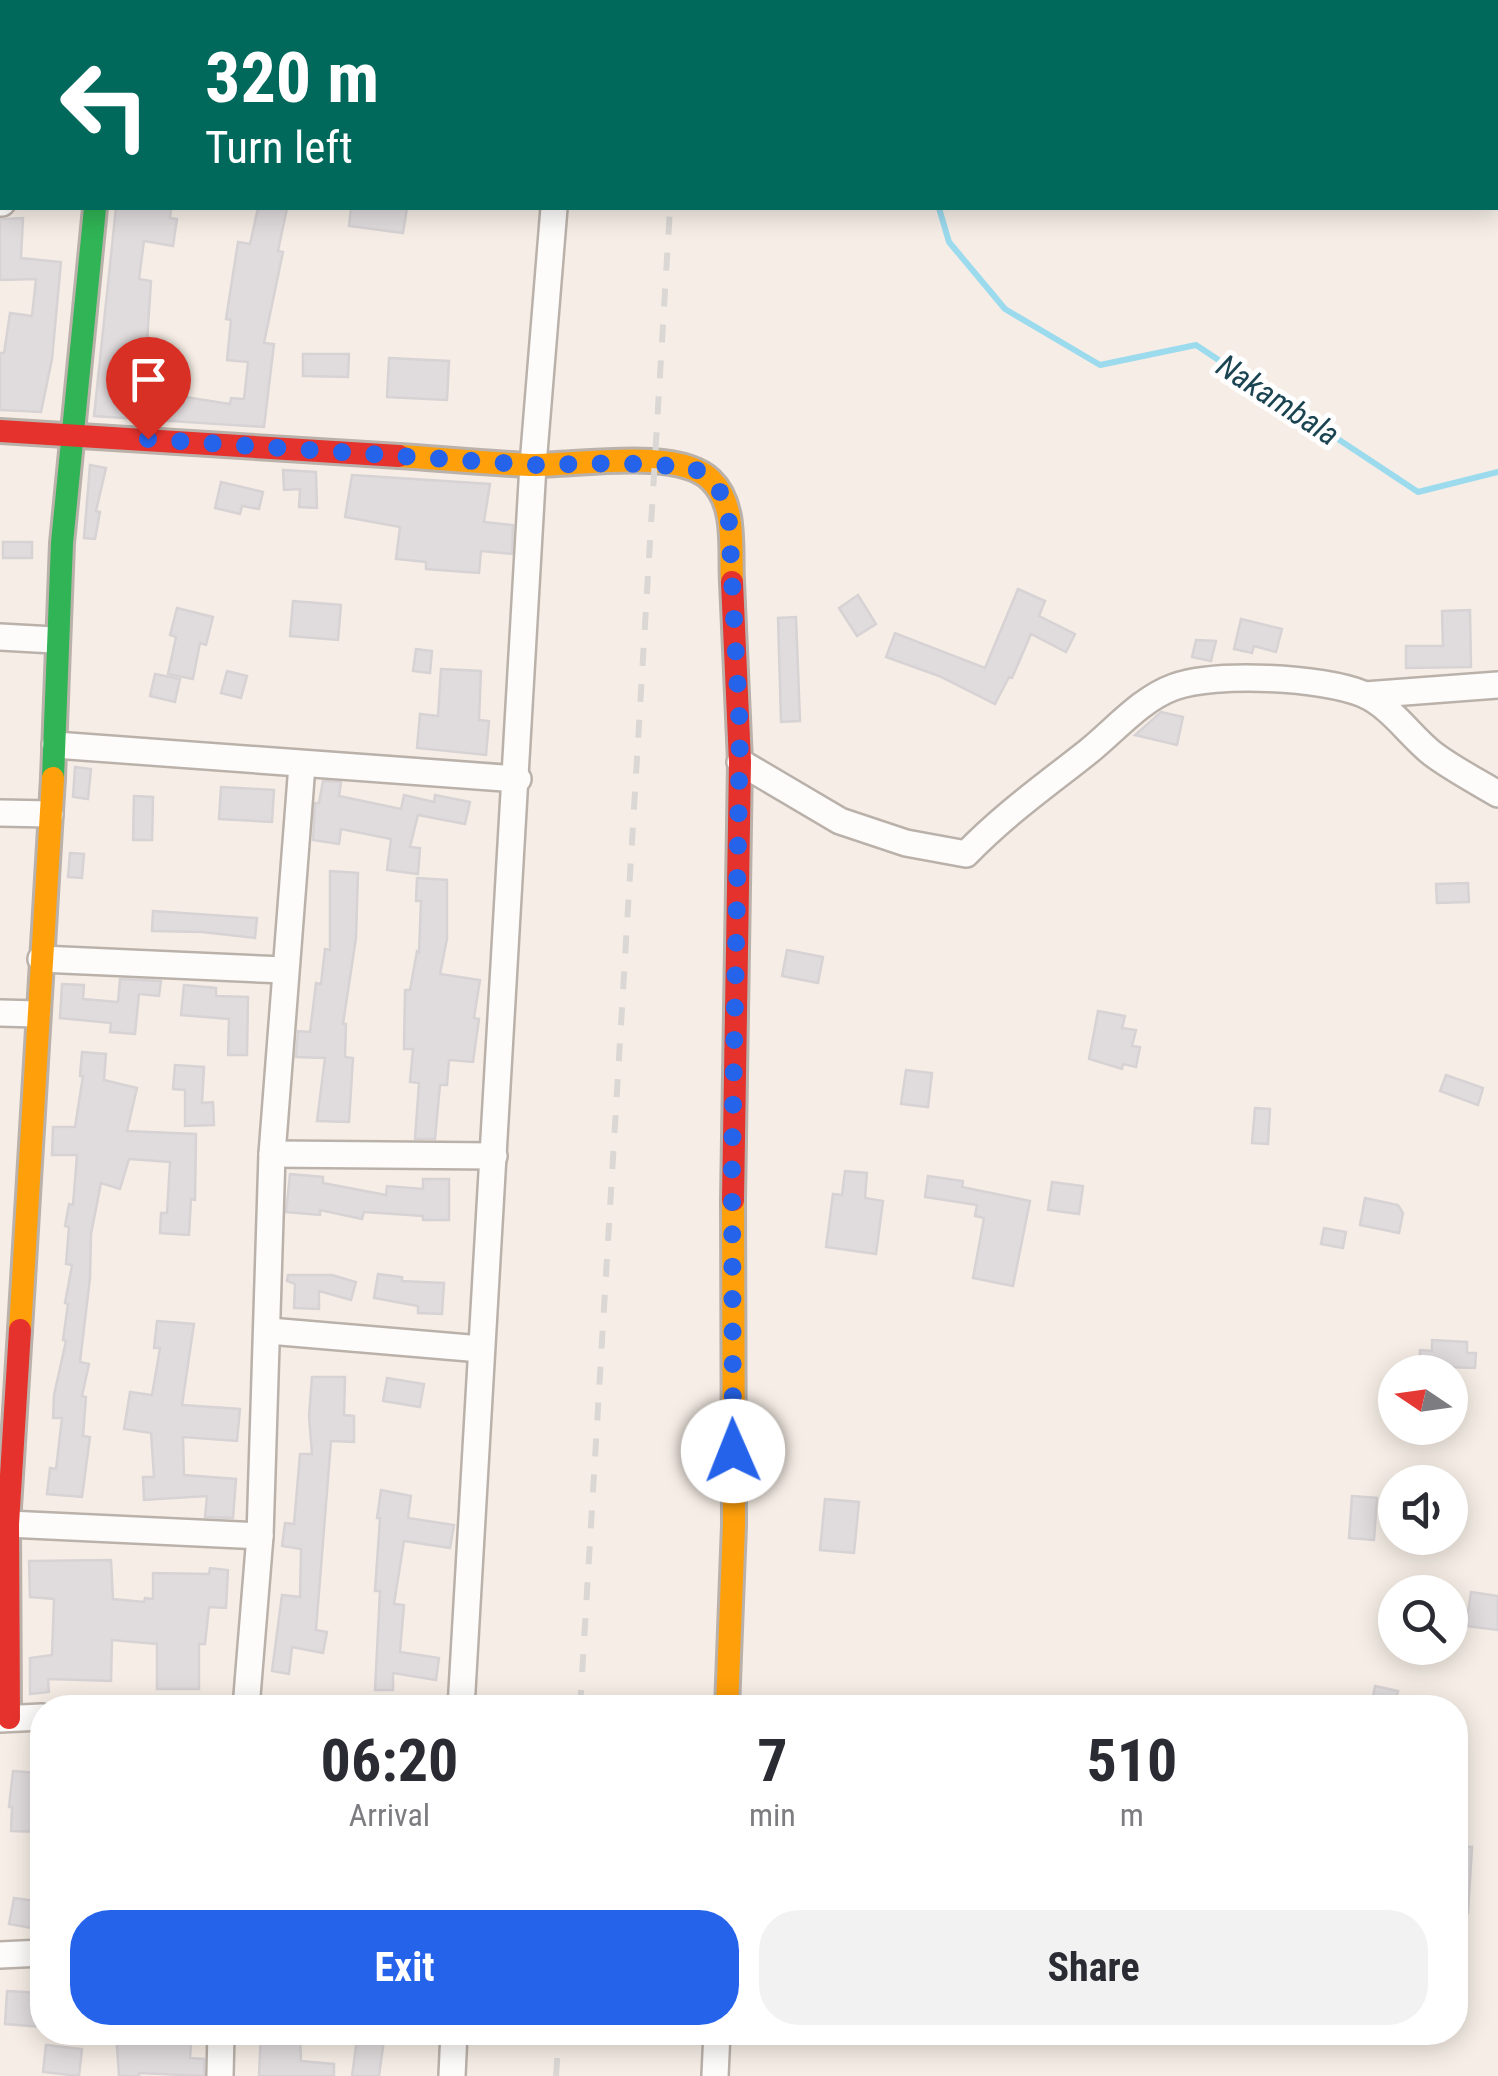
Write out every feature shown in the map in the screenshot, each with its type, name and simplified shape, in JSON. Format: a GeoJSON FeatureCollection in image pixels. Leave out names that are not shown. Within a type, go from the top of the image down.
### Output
{"type":"FeatureCollection","features":[{"type":"Feature","properties":{"kind":"street"},"geometry":{"type":"LineString","coordinates":[[30,1717],[4,1718],[11,1242],[38,1014],[55,745],[54,640],[95,210]]}},
{"type":"Feature","properties":{"kind":"street"},"geometry":{"type":"LineString","coordinates":[[462,1695],[534,465],[554,210]]}},
{"type":"Feature","properties":{"kind":"street"},"geometry":{"type":"LineString","coordinates":[[0,431],[534,465],[617,463],[692,467],[720,489],[728,504],[740,762],[732,1284],[734,1525],[727,1695]]}},
{"type":"Feature","properties":{"kind":"street"},"geometry":{"type":"LineString","coordinates":[[0,636],[54,640]]}},
{"type":"Feature","properties":{"kind":"street"},"geometry":{"type":"LineString","coordinates":[[740,762],[840,821],[906,843],[966,854],[1026,796],[1170,688],[1200,679],[1234,678],[1307,682],[1365,694],[1498,686]]}},
{"type":"Feature","properties":{"kind":"street"},"geometry":{"type":"LineString","coordinates":[[1365,694],[1409,729],[1430,752],[1498,794]]}},
{"type":"Feature","properties":{"kind":"street"},"geometry":{"type":"LineString","coordinates":[[55,745],[518,779]]}},
{"type":"Feature","properties":{"kind":"street"},"geometry":{"type":"LineString","coordinates":[[247,1695],[260,1536],[272,1154],[302,765]]}},
{"type":"Feature","properties":{"kind":"street"},"geometry":{"type":"LineString","coordinates":[[0,813],[50,814]]}},
{"type":"Feature","properties":{"kind":"street"},"geometry":{"type":"LineString","coordinates":[[42,959],[284,970]]}},
{"type":"Feature","properties":{"kind":"street"},"geometry":{"type":"LineString","coordinates":[[0,1013],[38,1014]]}},
{"type":"Feature","properties":{"kind":"street"},"geometry":{"type":"LineString","coordinates":[[272,1154],[494,1156]]}},
{"type":"Feature","properties":{"kind":"street"},"geometry":{"type":"LineString","coordinates":[[269,1331],[481,1349]]}},
{"type":"Feature","properties":{"kind":"street"},"geometry":{"type":"LineString","coordinates":[[8,1524],[260,1536]]}},
{"type":"Feature","properties":{"kind":"street"},"geometry":{"type":"LineString","coordinates":[[0,1954],[30,1953]]}},
{"type":"Feature","properties":{"kind":"street"},"geometry":{"type":"LineString","coordinates":[[220,2076],[221,2045]]}},
{"type":"Feature","properties":{"kind":"street"},"geometry":{"type":"LineString","coordinates":[[452,2076],[453,2045]]}},
{"type":"Feature","properties":{"kind":"street"},"geometry":{"type":"LineString","coordinates":[[716,2076],[717,2045]]}},
{"type":"Feature","properties":{"kind":"building"},"geometry":{"type":"Polygon","coordinates":[[[116,210],[171,210],[170,218],[177,219],[173,246],[144,241],[139,279],[151,281],[147,342],[158,344],[151,379],[167,380],[166,394],[230,404],[231,398],[244,399],[248,362],[227,360],[231,320],[226,319],[238,242],[250,244],[258,210],[287,210],[278,251],[283,252],[264,343],[274,344],[264,427],[94,416],[116,210]]]}},
{"type":"Feature","properties":{"kind":"building"},"geometry":{"type":"Polygon","coordinates":[[[351,210],[407,210],[403,233],[349,226],[351,210]]]}},
{"type":"Feature","properties":{"kind":"building"},"geometry":{"type":"Polygon","coordinates":[[[23,218],[21,258],[61,262],[52,359],[41,412],[0,410],[0,353],[4,353],[10,313],[32,316],[36,279],[0,280],[0,219],[23,218]]]}},
{"type":"Feature","properties":{"kind":"building"},"geometry":{"type":"Polygon","coordinates":[[[303,354],[349,354],[348,377],[303,376],[303,354]]]}},
{"type":"Feature","properties":{"kind":"building"},"geometry":{"type":"Polygon","coordinates":[[[389,358],[449,361],[447,400],[387,397],[389,358]]]}},
{"type":"Feature","properties":{"kind":"building"},"geometry":{"type":"Polygon","coordinates":[[[90,465],[106,468],[96,511],[100,512],[95,539],[84,538],[90,465]]]}},
{"type":"Feature","properties":{"kind":"building"},"geometry":{"type":"Polygon","coordinates":[[[283,470],[316,472],[317,508],[299,507],[300,489],[284,490],[283,470]]]}},
{"type":"Feature","properties":{"kind":"building"},"geometry":{"type":"Polygon","coordinates":[[[352,475],[490,484],[484,522],[513,525],[512,554],[481,551],[479,573],[426,569],[426,562],[396,559],[400,527],[345,517],[352,475]]]}},
{"type":"Feature","properties":{"kind":"building"},"geometry":{"type":"Polygon","coordinates":[[[221,482],[263,492],[259,509],[242,506],[240,514],[215,508],[221,482]]]}},
{"type":"Feature","properties":{"kind":"building"},"geometry":{"type":"Polygon","coordinates":[[[3,542],[32,542],[32,558],[3,558],[3,542]]]}},
{"type":"Feature","properties":{"kind":"building"},"geometry":{"type":"Polygon","coordinates":[[[1018,589],[1045,601],[1039,616],[1075,634],[1066,652],[1031,634],[1012,678],[1009,677],[995,704],[939,676],[886,657],[895,633],[985,668],[1018,589]]]}},
{"type":"Feature","properties":{"kind":"building"},"geometry":{"type":"Polygon","coordinates":[[[858,595],[876,624],[857,636],[839,608],[858,595]]]}},
{"type":"Feature","properties":{"kind":"building"},"geometry":{"type":"Polygon","coordinates":[[[293,601],[341,605],[338,640],[290,636],[293,601]]]}},
{"type":"Feature","properties":{"kind":"building"},"geometry":{"type":"Polygon","coordinates":[[[177,608],[213,617],[206,645],[200,643],[193,679],[168,674],[176,637],[170,635],[177,608]]]}},
{"type":"Feature","properties":{"kind":"building"},"geometry":{"type":"Polygon","coordinates":[[[1470,610],[1471,667],[1406,668],[1406,646],[1443,646],[1442,611],[1470,610]]]}},
{"type":"Feature","properties":{"kind":"building"},"geometry":{"type":"Polygon","coordinates":[[[796,617],[800,721],[781,722],[778,618],[796,617]]]}},
{"type":"Feature","properties":{"kind":"building"},"geometry":{"type":"Polygon","coordinates":[[[1241,619],[1282,629],[1276,652],[1254,646],[1252,653],[1234,649],[1241,619]]]}},
{"type":"Feature","properties":{"kind":"building"},"geometry":{"type":"Polygon","coordinates":[[[1196,640],[1216,641],[1211,661],[1192,657],[1196,640]]]}},
{"type":"Feature","properties":{"kind":"building"},"geometry":{"type":"Polygon","coordinates":[[[416,649],[432,651],[430,673],[413,671],[416,649]]]}},
{"type":"Feature","properties":{"kind":"building"},"geometry":{"type":"Polygon","coordinates":[[[441,669],[481,671],[479,720],[489,721],[486,755],[417,748],[420,714],[438,716],[441,669]]]}},
{"type":"Feature","properties":{"kind":"building"},"geometry":{"type":"Polygon","coordinates":[[[227,671],[247,676],[241,698],[221,693],[227,671]]]}},
{"type":"Feature","properties":{"kind":"building"},"geometry":{"type":"Polygon","coordinates":[[[155,674],[180,679],[175,702],[150,696],[155,674]]]}},
{"type":"Feature","properties":{"kind":"building"},"geometry":{"type":"Polygon","coordinates":[[[1161,712],[1183,717],[1177,745],[1135,735],[1161,712]]]}},
{"type":"Feature","properties":{"kind":"building"},"geometry":{"type":"Polygon","coordinates":[[[75,767],[91,769],[88,799],[73,797],[75,767]]]}},
{"type":"Feature","properties":{"kind":"building"},"geometry":{"type":"Polygon","coordinates":[[[323,781],[341,782],[339,796],[401,809],[404,795],[434,802],[435,795],[470,802],[465,824],[418,815],[410,847],[420,848],[418,874],[387,870],[391,839],[341,829],[339,844],[313,840],[315,803],[319,803],[323,781]]]}},
{"type":"Feature","properties":{"kind":"building"},"geometry":{"type":"Polygon","coordinates":[[[221,787],[274,790],[272,822],[219,819],[221,787]]]}},
{"type":"Feature","properties":{"kind":"building"},"geometry":{"type":"Polygon","coordinates":[[[134,796],[153,797],[152,840],[133,840],[134,796]]]}},
{"type":"Feature","properties":{"kind":"building"},"geometry":{"type":"Polygon","coordinates":[[[70,853],[84,854],[82,878],[68,877],[70,853]]]}},
{"type":"Feature","properties":{"kind":"building"},"geometry":{"type":"Polygon","coordinates":[[[330,871],[358,873],[356,938],[343,1024],[345,1057],[353,1058],[349,1122],[317,1121],[325,1058],[296,1057],[298,1031],[310,1032],[316,983],[321,984],[325,949],[330,950],[330,871]]]}},
{"type":"Feature","properties":{"kind":"building"},"geometry":{"type":"Polygon","coordinates":[[[417,878],[447,880],[447,939],[440,974],[480,980],[473,1062],[449,1060],[447,1085],[440,1085],[435,1139],[415,1139],[419,1083],[410,1082],[413,1049],[404,1049],[405,990],[410,990],[419,952],[421,901],[416,901],[417,878]]]}},
{"type":"Feature","properties":{"kind":"building"},"geometry":{"type":"Polygon","coordinates":[[[1468,883],[1469,902],[1437,903],[1436,884],[1468,883]]]}},
{"type":"Feature","properties":{"kind":"building"},"geometry":{"type":"Polygon","coordinates":[[[153,911],[257,918],[255,938],[152,931],[153,911]]]}},
{"type":"Feature","properties":{"kind":"building"},"geometry":{"type":"Polygon","coordinates":[[[787,950],[823,957],[818,983],[782,976],[787,950]]]}},
{"type":"Feature","properties":{"kind":"building"},"geometry":{"type":"Polygon","coordinates":[[[120,979],[161,981],[159,996],[139,994],[135,1034],[110,1032],[111,1023],[60,1018],[62,984],[84,985],[83,999],[118,1002],[120,979]]]}},
{"type":"Feature","properties":{"kind":"building"},"geometry":{"type":"Polygon","coordinates":[[[184,985],[216,988],[216,996],[248,997],[247,1055],[228,1055],[229,1019],[181,1015],[184,985]]]}},
{"type":"Feature","properties":{"kind":"building"},"geometry":{"type":"Polygon","coordinates":[[[1098,1011],[1125,1016],[1122,1028],[1136,1030],[1132,1046],[1140,1047],[1136,1067],[1123,1064],[1122,1069],[1089,1059],[1098,1011]]]}},
{"type":"Feature","properties":{"kind":"building"},"geometry":{"type":"Polygon","coordinates":[[[82,1052],[106,1054],[104,1080],[137,1088],[127,1131],[196,1134],[195,1200],[191,1199],[189,1235],[160,1233],[161,1213],[167,1213],[170,1162],[129,1159],[120,1189],[101,1183],[91,1234],[80,1362],[89,1364],[82,1396],[86,1397],[83,1436],[90,1437],[82,1497],[47,1494],[50,1468],[56,1469],[62,1418],[53,1418],[54,1395],[66,1341],[65,1303],[72,1265],[66,1264],[69,1227],[65,1226],[69,1204],[73,1205],[77,1155],[52,1155],[53,1127],[75,1127],[83,1076],[82,1052]]]}},
{"type":"Feature","properties":{"kind":"building"},"geometry":{"type":"Polygon","coordinates":[[[175,1065],[204,1067],[202,1103],[213,1102],[214,1125],[185,1126],[185,1090],[173,1089],[175,1065]]]}},
{"type":"Feature","properties":{"kind":"building"},"geometry":{"type":"Polygon","coordinates":[[[906,1070],[932,1073],[928,1107],[901,1104],[906,1070]]]}},
{"type":"Feature","properties":{"kind":"building"},"geometry":{"type":"Polygon","coordinates":[[[1446,1075],[1483,1088],[1478,1105],[1440,1091],[1446,1075]]]}},
{"type":"Feature","properties":{"kind":"building"},"geometry":{"type":"Polygon","coordinates":[[[1255,1108],[1270,1109],[1268,1144],[1252,1143],[1255,1108]]]}},
{"type":"Feature","properties":{"kind":"building"},"geometry":{"type":"Polygon","coordinates":[[[845,1171],[867,1173],[865,1198],[883,1201],[876,1254],[826,1247],[833,1194],[842,1195],[845,1171]]]}},
{"type":"Feature","properties":{"kind":"building"},"geometry":{"type":"Polygon","coordinates":[[[290,1174],[323,1177],[323,1183],[386,1195],[387,1186],[423,1189],[423,1179],[449,1179],[449,1220],[364,1212],[362,1219],[320,1210],[320,1215],[286,1212],[290,1174]]]}},
{"type":"Feature","properties":{"kind":"building"},"geometry":{"type":"Polygon","coordinates":[[[928,1176],[963,1181],[962,1187],[1030,1201],[1013,1286],[973,1278],[984,1218],[975,1216],[977,1205],[925,1197],[928,1176]]]}},
{"type":"Feature","properties":{"kind":"building"},"geometry":{"type":"Polygon","coordinates":[[[1052,1182],[1083,1186],[1079,1214],[1048,1210],[1052,1182]]]}},
{"type":"Feature","properties":{"kind":"building"},"geometry":{"type":"Polygon","coordinates":[[[1365,1198],[1398,1205],[1403,1213],[1399,1233],[1360,1225],[1365,1198]]]}},
{"type":"Feature","properties":{"kind":"building"},"geometry":{"type":"Polygon","coordinates":[[[1324,1228],[1346,1232],[1343,1248],[1321,1244],[1324,1228]]]}},
{"type":"Feature","properties":{"kind":"building"},"geometry":{"type":"Polygon","coordinates":[[[378,1274],[402,1277],[402,1281],[444,1283],[442,1314],[418,1313],[418,1306],[374,1298],[378,1274]]]}},
{"type":"Feature","properties":{"kind":"building"},"geometry":{"type":"Polygon","coordinates":[[[288,1275],[332,1275],[356,1282],[351,1300],[319,1291],[319,1309],[294,1308],[295,1284],[287,1281],[288,1275]]]}},
{"type":"Feature","properties":{"kind":"building"},"geometry":{"type":"Polygon","coordinates":[[[157,1321],[194,1324],[182,1405],[240,1409],[237,1441],[183,1437],[184,1475],[236,1479],[233,1518],[205,1517],[207,1496],[144,1500],[143,1477],[154,1477],[151,1433],[124,1429],[130,1392],[152,1395],[160,1348],[154,1348],[157,1321]]]}},
{"type":"Feature","properties":{"kind":"building"},"geometry":{"type":"Polygon","coordinates":[[[1432,1340],[1467,1342],[1467,1353],[1476,1353],[1475,1368],[1468,1368],[1468,1355],[1420,1355],[1420,1350],[1432,1351],[1432,1340]]]}},
{"type":"Feature","properties":{"kind":"building"},"geometry":{"type":"Polygon","coordinates":[[[312,1377],[345,1377],[344,1415],[354,1416],[354,1442],[331,1441],[316,1630],[327,1632],[323,1653],[292,1647],[289,1674],[272,1671],[282,1595],[300,1597],[301,1549],[282,1546],[285,1523],[294,1524],[300,1454],[312,1454],[312,1377]]]}},
{"type":"Feature","properties":{"kind":"building"},"geometry":{"type":"Polygon","coordinates":[[[387,1378],[424,1384],[420,1407],[383,1401],[387,1378]]]}},
{"type":"Feature","properties":{"kind":"building"},"geometry":{"type":"Polygon","coordinates":[[[381,1490],[411,1496],[408,1518],[454,1525],[450,1548],[404,1541],[394,1604],[404,1605],[400,1652],[439,1658],[436,1680],[393,1673],[393,1690],[375,1690],[380,1591],[375,1591],[377,1518],[381,1490]]]}},
{"type":"Feature","properties":{"kind":"building"},"geometry":{"type":"Polygon","coordinates":[[[1352,1496],[1377,1498],[1374,1540],[1349,1538],[1352,1496]]]}},
{"type":"Feature","properties":{"kind":"building"},"geometry":{"type":"Polygon","coordinates":[[[825,1499],[859,1502],[854,1553],[820,1550],[825,1499]]]}},
{"type":"Feature","properties":{"kind":"building"},"geometry":{"type":"Polygon","coordinates":[[[111,1560],[113,1599],[144,1602],[145,1598],[153,1599],[153,1573],[209,1574],[210,1568],[228,1570],[226,1608],[209,1607],[205,1644],[199,1644],[199,1689],[157,1689],[157,1644],[112,1640],[111,1681],[48,1679],[49,1692],[30,1694],[30,1658],[52,1655],[54,1599],[30,1597],[29,1561],[111,1560]]]}},
{"type":"Feature","properties":{"kind":"building"},"geometry":{"type":"Polygon","coordinates":[[[1471,1592],[1498,1596],[1498,1630],[1468,1626],[1471,1592]]]}},
{"type":"Feature","properties":{"kind":"building"},"geometry":{"type":"Polygon","coordinates":[[[1375,1686],[1398,1691],[1397,1695],[1373,1695],[1375,1686]]]}},
{"type":"Feature","properties":{"kind":"building"},"geometry":{"type":"Polygon","coordinates":[[[13,1771],[30,1772],[30,1832],[11,1831],[13,1771]]]}},
{"type":"Feature","properties":{"kind":"building"},"geometry":{"type":"Polygon","coordinates":[[[1468,1847],[1472,1847],[1468,1913],[1468,1847]]]}},
{"type":"Feature","properties":{"kind":"building"},"geometry":{"type":"Polygon","coordinates":[[[14,1898],[30,1900],[30,1928],[9,1924],[14,1898]]]}},
{"type":"Feature","properties":{"kind":"building"},"geometry":{"type":"Polygon","coordinates":[[[7,1991],[30,1992],[30,2026],[5,2024],[7,1991]]]}},
{"type":"Feature","properties":{"kind":"building"},"geometry":{"type":"Polygon","coordinates":[[[46,2045],[82,2049],[79,2076],[43,2072],[46,2045]]]}},
{"type":"Feature","properties":{"kind":"building"},"geometry":{"type":"Polygon","coordinates":[[[117,2045],[191,2045],[190,2058],[204,2059],[204,2076],[119,2076],[117,2045]]]}},
{"type":"Feature","properties":{"kind":"building"},"geometry":{"type":"Polygon","coordinates":[[[260,2045],[300,2045],[301,2061],[334,2064],[334,2076],[259,2076],[260,2045]]]}},
{"type":"Feature","properties":{"kind":"building"},"geometry":{"type":"Polygon","coordinates":[[[356,2045],[383,2045],[379,2076],[352,2076],[356,2045]]]}},
{"type":"Feature","properties":{"kind":"waterway","name":"Nakambala"},"geometry":{"type":"LineString","coordinates":[[940,210],[949,242],[1005,309],[1100,365],[1196,345],[1418,492],[1498,472]]}},
{"type":"Feature","properties":{"kind":"railway"},"geometry":{"type":"LineString","coordinates":[[581,1695],[670,210]]}},
{"type":"Feature","properties":{"kind":"railway"},"geometry":{"type":"LineString","coordinates":[[556,2076],[558,2045]]}},
{"type":"Feature","properties":{"kind":"traffic: fast"},"geometry":{"type":"LineString","coordinates":[[53,778],[62,543],[95,210]]}},
{"type":"Feature","properties":{"kind":"traffic: slow"},"geometry":{"type":"LineString","coordinates":[[399,456],[530,465],[651,461],[696,470],[711,480],[725,502],[731,528],[732,582]]}},
{"type":"Feature","properties":{"kind":"traffic: slow"},"geometry":{"type":"LineString","coordinates":[[20,1330],[53,778]]}},
{"type":"Feature","properties":{"kind":"traffic: slow"},"geometry":{"type":"LineString","coordinates":[[727,1695],[734,1525],[733,1200]]}},
{"type":"Feature","properties":{"kind":"traffic: jam"},"geometry":{"type":"LineString","coordinates":[[0,431],[399,456]]}},
{"type":"Feature","properties":{"kind":"traffic: jam"},"geometry":{"type":"LineString","coordinates":[[732,582],[740,762],[733,1200]]}},
{"type":"Feature","properties":{"kind":"traffic: jam"},"geometry":{"type":"LineString","coordinates":[[9,1718],[8,1524],[20,1330]]}},
{"type":"Feature","properties":{"kind":"route"},"geometry":{"type":"LineString","coordinates":[[148,439],[534,465],[617,463],[692,467],[720,489],[728,504],[740,732],[732,1164],[733,1451]]}}]}
